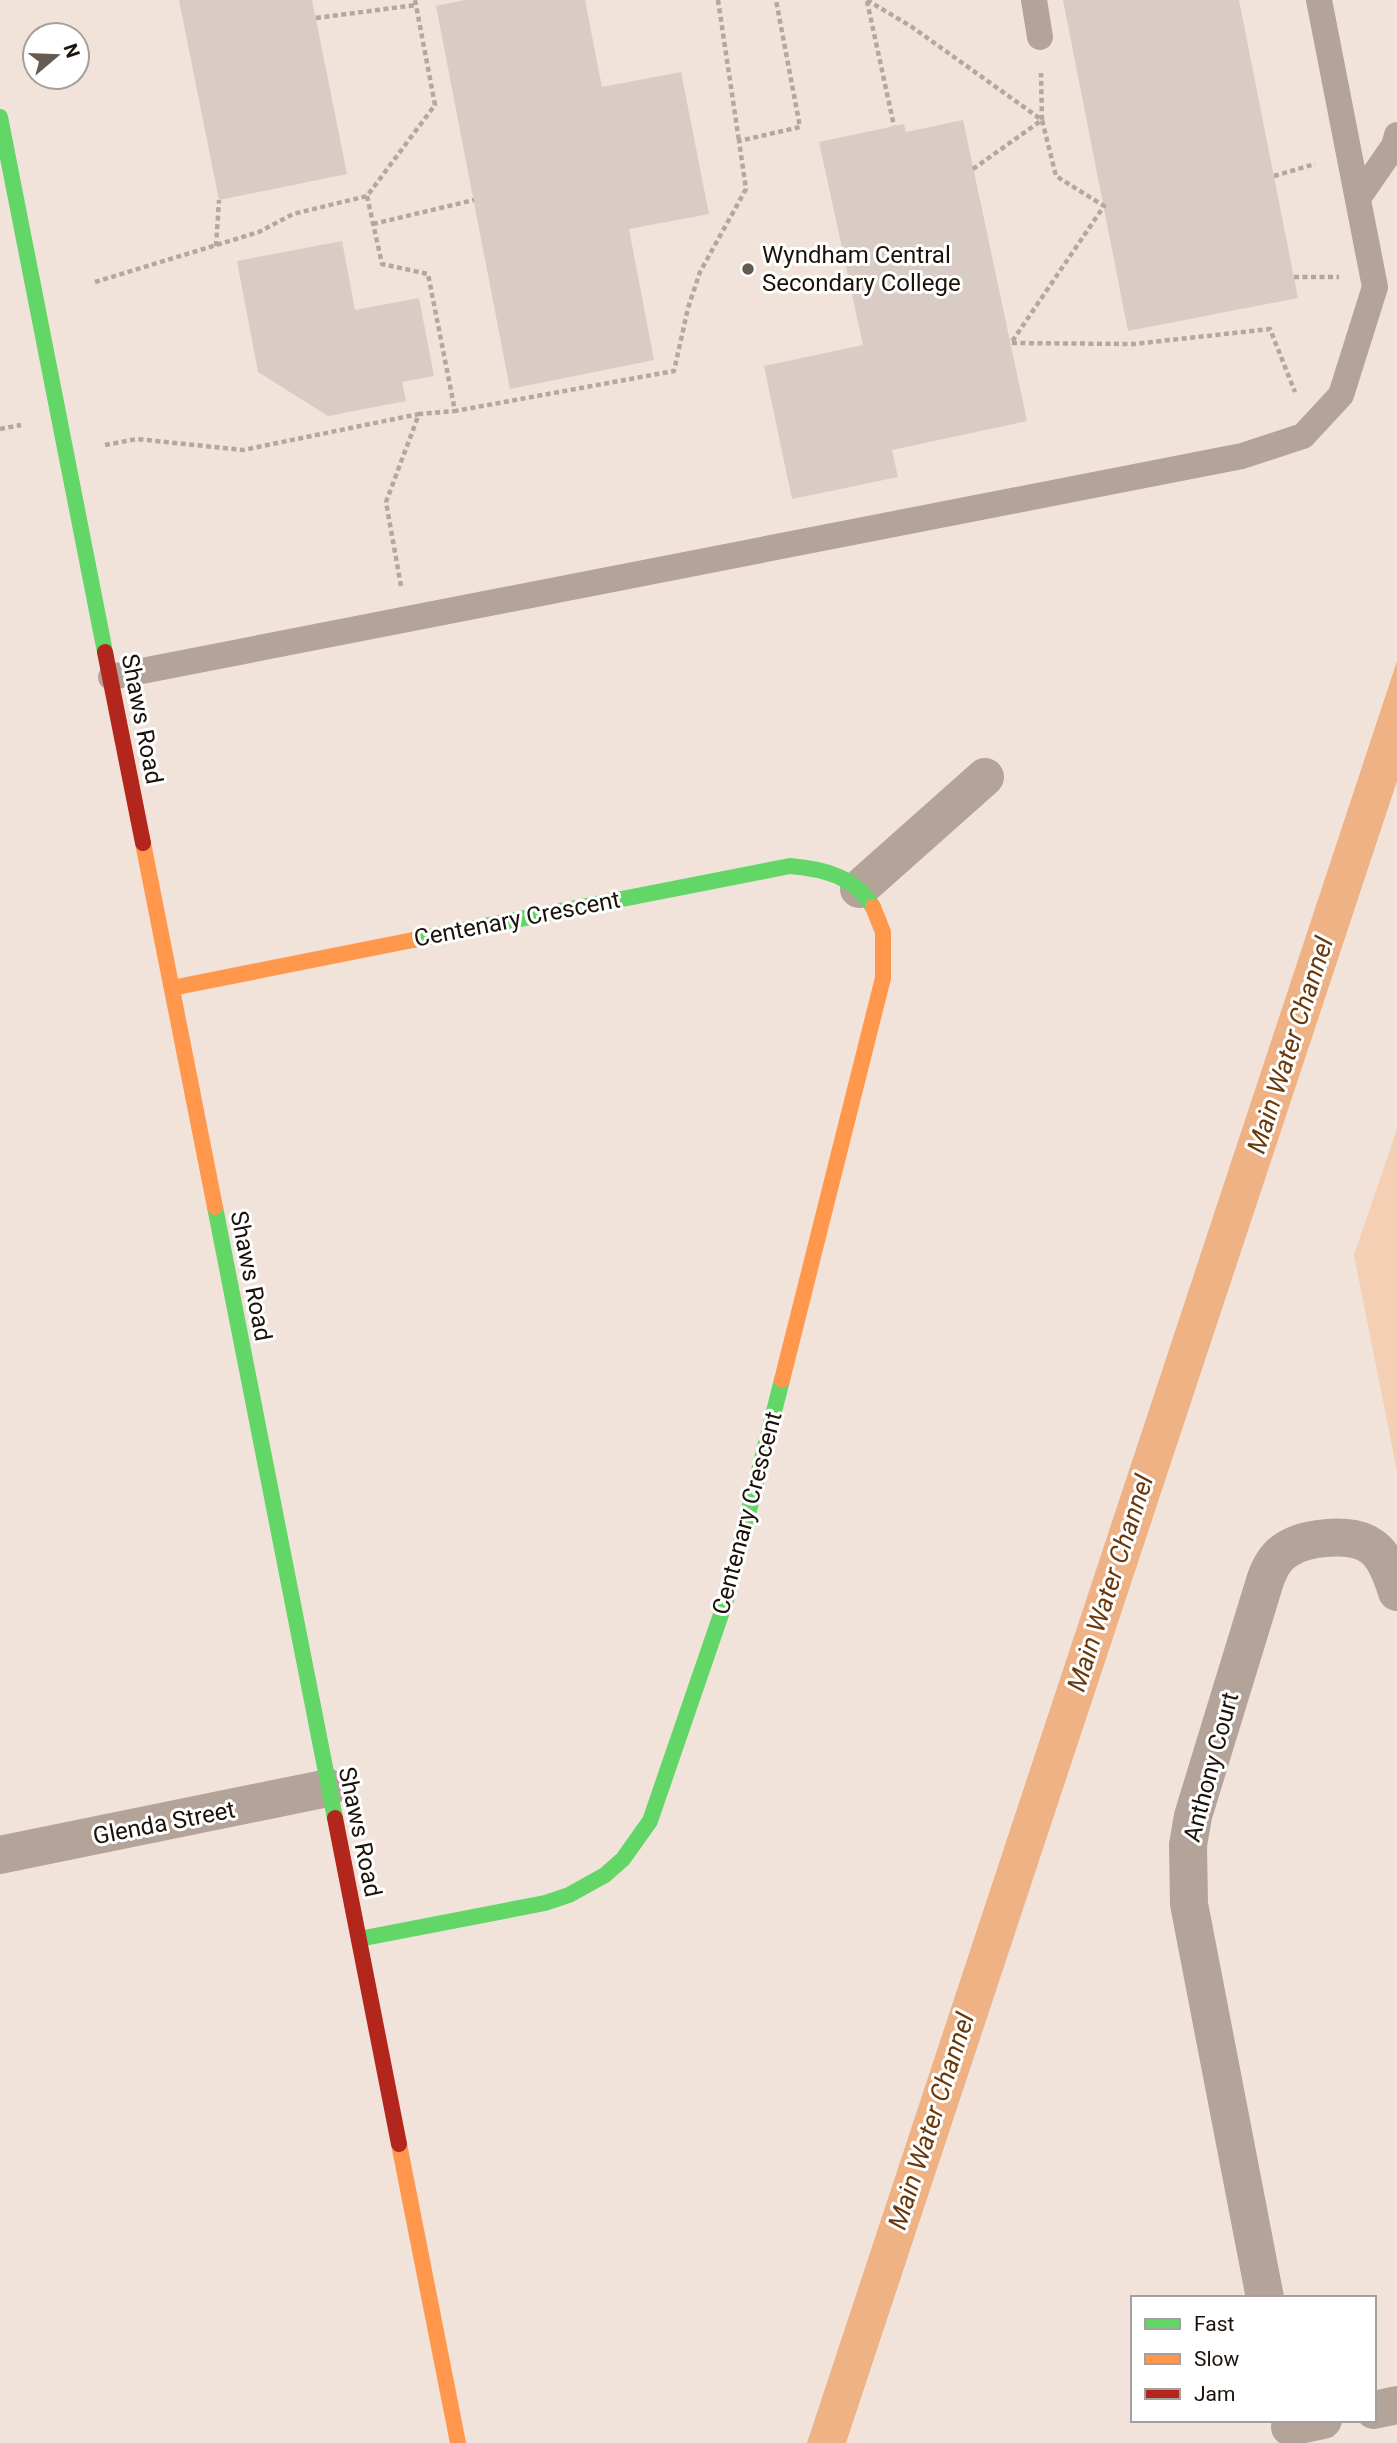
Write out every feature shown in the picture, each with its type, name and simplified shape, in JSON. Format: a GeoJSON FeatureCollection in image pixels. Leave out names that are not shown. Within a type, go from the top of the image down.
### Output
{"type":"FeatureCollection","features":[{"type":"Feature","properties":{"kind":"street","name":"Shaws Road"},"geometry":{"type":"LineString","coordinates":[[0,117],[458,2443]]}},
{"type":"Feature","properties":{"kind":"street"},"geometry":{"type":"LineString","coordinates":[[859,889],[985,777]]}},
{"type":"Feature","properties":{"kind":"street","name":"Centenary Crescent"},"geometry":{"type":"LineString","coordinates":[[172,988],[790,866],[824,869],[859,889],[876,911],[884,929],[887,945],[883,978],[727,1597],[650,1821],[623,1859],[605,1875],[569,1895],[545,1903],[359,1939]]}},
{"type":"Feature","properties":{"kind":"street","name":"Anthony Court"},"geometry":{"type":"LineString","coordinates":[[1265,2296],[1189,1905],[1188,1845],[1193,1816],[1269,1569],[1280,1555],[1288,1548],[1311,1541],[1359,1540],[1371,1546],[1384,1560],[1397,1592]]}},
{"type":"Feature","properties":{"kind":"street","name":"Glenda Street"},"geometry":{"type":"LineString","coordinates":[[0,1855],[328,1788]]}},
{"type":"Feature","properties":{"kind":"street"},"geometry":{"type":"LineString","coordinates":[[1376,2410],[1397,2405]]}},
{"type":"Feature","properties":{"kind":"lane"},"geometry":{"type":"LineString","coordinates":[[1034,0],[1040,37]]}},
{"type":"Feature","properties":{"kind":"lane"},"geometry":{"type":"LineString","coordinates":[[111,677],[1242,456],[1303,436],[1341,395],[1375,287],[1320,0]]}},
{"type":"Feature","properties":{"kind":"lane"},"geometry":{"type":"LineString","coordinates":[[1358,198],[1394,146],[1397,135]]}},
{"type":"Feature","properties":{"kind":"path"},"geometry":{"type":"LineString","coordinates":[[67,454],[137,439],[243,450],[419,414],[455,411],[674,371],[688,308],[700,272],[746,189],[718,0]]}},
{"type":"Feature","properties":{"kind":"path"},"geometry":{"type":"LineString","coordinates":[[739,141],[800,127],[776,0]]}},
{"type":"Feature","properties":{"kind":"path"},"geometry":{"type":"LineString","coordinates":[[867,0],[912,27],[1042,120]]}},
{"type":"Feature","properties":{"kind":"path"},"geometry":{"type":"LineString","coordinates":[[867,0],[894,126]]}},
{"type":"Feature","properties":{"kind":"path"},"geometry":{"type":"LineString","coordinates":[[95,282],[259,232],[293,214],[367,196],[435,105],[415,2],[316,18]]}},
{"type":"Feature","properties":{"kind":"path"},"geometry":{"type":"LineString","coordinates":[[1040,37],[1042,120],[1056,176],[1104,206],[1011,343],[1134,344],[1270,329],[1297,397],[1306,390]]}},
{"type":"Feature","properties":{"kind":"path"},"geometry":{"type":"LineString","coordinates":[[973,169],[1042,120]]}},
{"type":"Feature","properties":{"kind":"path"},"geometry":{"type":"LineString","coordinates":[[367,196],[382,264],[428,274],[455,411]]}},
{"type":"Feature","properties":{"kind":"path"},"geometry":{"type":"LineString","coordinates":[[216,246],[219,200]]}},
{"type":"Feature","properties":{"kind":"path"},"geometry":{"type":"LineString","coordinates":[[373,224],[474,201]]}},
{"type":"Feature","properties":{"kind":"path"},"geometry":{"type":"LineString","coordinates":[[1294,277],[1345,277]]}},
{"type":"Feature","properties":{"kind":"path"},"geometry":{"type":"LineString","coordinates":[[402,593],[386,502],[419,414]]}},
{"type":"Feature","properties":{"kind":"shaded area"},"geometry":{"type":"Polygon","coordinates":[[[1397,1129],[1397,1471],[1354,1255],[1397,1129]]]}},
{"type":"Feature","properties":{"kind":"water","name":"Main Water Channel"},"geometry":{"type":"Polygon","coordinates":[[[1397,661],[1397,781],[846,2443],[807,2443],[1397,661]]]}},
{"type":"Feature","properties":{"kind":"building"},"geometry":{"type":"Polygon","coordinates":[[[179,0],[312,0],[347,174],[219,200],[179,0]]]}},
{"type":"Feature","properties":{"kind":"building"},"geometry":{"type":"Polygon","coordinates":[[[464,0],[585,0],[602,87],[681,72],[709,214],[629,229],[654,360],[510,389],[436,6],[464,0]]]}},
{"type":"Feature","properties":{"kind":"building"},"geometry":{"type":"Polygon","coordinates":[[[1063,0],[1239,0],[1298,298],[1128,331],[1063,0]]]}},
{"type":"Feature","properties":{"kind":"building"},"geometry":{"type":"Polygon","coordinates":[[[963,120],[1027,421],[892,450],[898,477],[792,499],[764,366],[863,345],[819,142],[904,124],[906,132],[963,120]]]}},
{"type":"Feature","properties":{"kind":"building"},"geometry":{"type":"Polygon","coordinates":[[[342,241],[355,310],[419,298],[434,376],[402,382],[406,401],[328,416],[258,372],[237,261],[342,241]]]}},
{"type":"Feature","properties":{"kind":"traffic: fast"},"geometry":{"type":"LineString","coordinates":[[0,117],[105,652]]}},
{"type":"Feature","properties":{"kind":"traffic: fast"},"geometry":{"type":"LineString","coordinates":[[413,940],[790,866],[815,869],[837,876],[857,888],[873,907]]}},
{"type":"Feature","properties":{"kind":"traffic: fast"},"geometry":{"type":"LineString","coordinates":[[215,1207],[335,1818]]}},
{"type":"Feature","properties":{"kind":"traffic: fast"},"geometry":{"type":"LineString","coordinates":[[359,1939],[545,1903],[569,1895],[605,1875],[623,1859],[650,1821],[727,1597],[782,1380]]}},
{"type":"Feature","properties":{"kind":"traffic: slow"},"geometry":{"type":"LineString","coordinates":[[143,843],[215,1207]]}},
{"type":"Feature","properties":{"kind":"traffic: slow"},"geometry":{"type":"LineString","coordinates":[[782,1380],[883,978],[883,932],[873,907]]}},
{"type":"Feature","properties":{"kind":"traffic: slow"},"geometry":{"type":"LineString","coordinates":[[172,988],[413,940]]}},
{"type":"Feature","properties":{"kind":"traffic: slow"},"geometry":{"type":"LineString","coordinates":[[399,2144],[458,2443]]}},
{"type":"Feature","properties":{"kind":"traffic: jam"},"geometry":{"type":"LineString","coordinates":[[105,652],[143,843]]}},
{"type":"Feature","properties":{"kind":"traffic: jam"},"geometry":{"type":"LineString","coordinates":[[335,1818],[399,2144]]}},
{"type":"Feature","properties":{"kind":"place","name":"Wyndham Central Secondary College"},"geometry":{"type":"Point","coordinates":[748,269]}}]}
